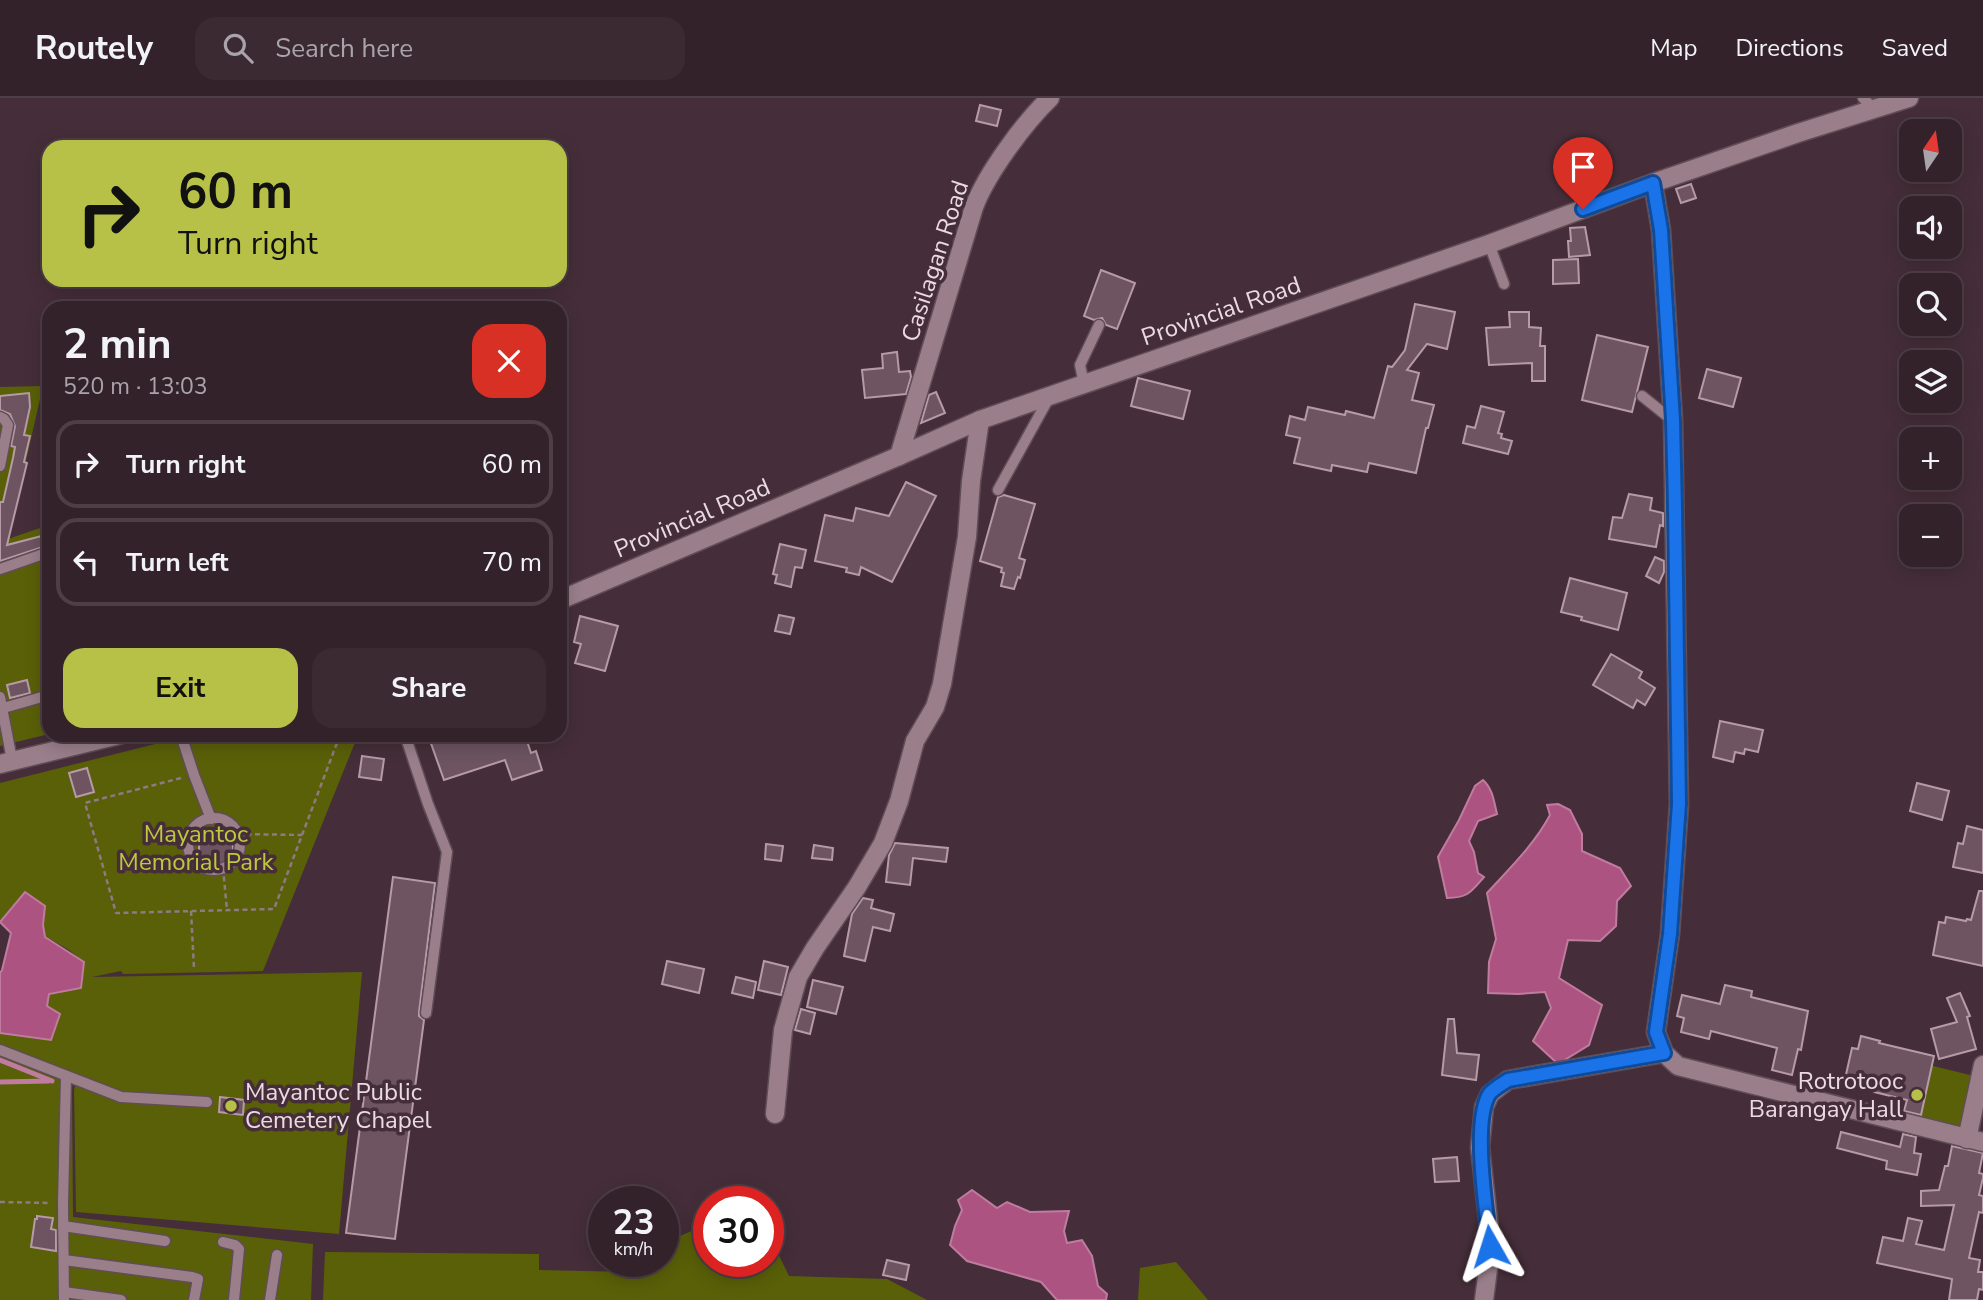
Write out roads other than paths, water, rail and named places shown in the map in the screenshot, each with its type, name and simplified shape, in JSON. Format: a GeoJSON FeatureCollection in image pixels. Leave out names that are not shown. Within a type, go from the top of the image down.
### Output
{"type":"FeatureCollection","features":[{"type":"Feature","properties":{"kind":"street","name":"Casilagan Road"},"geometry":{"type":"LineString","coordinates":[[899,456],[981,187],[1033,114],[1050,98]]}},
{"type":"Feature","properties":{"kind":"street","name":"Provincial Road"},"geometry":{"type":"LineString","coordinates":[[567,597],[980,420],[1489,244],[1869,104],[1909,98]]}},
{"type":"Feature","properties":{"kind":"street"},"geometry":{"type":"LineString","coordinates":[[1653,183],[1661,230],[1673,420],[1679,804],[1670,934],[1656,1032],[1664,1053],[1678,1066],[1975,1140],[1983,1065]]}},
{"type":"Feature","properties":{"kind":"street"},"geometry":{"type":"LineString","coordinates":[[775,1114],[783,1030],[798,977],[883,843],[915,741],[935,707],[942,684],[967,537],[971,481],[980,420]]}},
{"type":"Feature","properties":{"kind":"street"},"geometry":{"type":"LineString","coordinates":[[6,762],[90,742]]}},
{"type":"Feature","properties":{"kind":"street"},"geometry":{"type":"LineString","coordinates":[[1484,1300],[1490,1246],[1480,1147],[1484,1107],[1490,1094],[1508,1080],[1664,1053]]}},
{"type":"Feature","properties":{"kind":"lane"},"geometry":{"type":"LineString","coordinates":[[1489,244],[1504,284]]}},
{"type":"Feature","properties":{"kind":"lane"},"geometry":{"type":"LineString","coordinates":[[1084,384],[1080,365],[1099,325]]}},
{"type":"Feature","properties":{"kind":"lane"},"geometry":{"type":"LineString","coordinates":[[998,490],[1050,396]]}},
{"type":"Feature","properties":{"kind":"lane"},"geometry":{"type":"LineString","coordinates":[[1642,396],[1673,420]]}},
{"type":"Feature","properties":{"kind":"lane"},"geometry":{"type":"LineString","coordinates":[[0,418],[8,425],[0,466]]}},
{"type":"Feature","properties":{"kind":"lane"},"geometry":{"type":"LineString","coordinates":[[0,569],[42,554]]}},
{"type":"Feature","properties":{"kind":"lane"},"geometry":{"type":"LineString","coordinates":[[0,697],[6,762]]}},
{"type":"Feature","properties":{"kind":"lane"},"geometry":{"type":"LineString","coordinates":[[1,709],[42,697]]}},
{"type":"Feature","properties":{"kind":"lane"},"geometry":{"type":"LineString","coordinates":[[183,742],[211,819]]}},
{"type":"Feature","properties":{"kind":"lane"},"geometry":{"type":"LineString","coordinates":[[407,742],[447,852],[426,1013]]}},
{"type":"Feature","properties":{"kind":"lane"},"geometry":{"type":"LineString","coordinates":[[211,819],[228,822],[238,834],[240,842],[236,858],[231,864],[214,870],[198,864],[189,850],[189,841],[196,826],[211,819]]}},
{"type":"Feature","properties":{"kind":"lane"},"geometry":{"type":"LineString","coordinates":[[0,1050],[121,1097],[207,1102]]}},
{"type":"Feature","properties":{"kind":"lane"},"geometry":{"type":"LineString","coordinates":[[66,1076],[64,1296],[121,1300]]}},
{"type":"Feature","properties":{"kind":"lane"},"geometry":{"type":"LineString","coordinates":[[63,1226],[165,1241]]}},
{"type":"Feature","properties":{"kind":"lane"},"geometry":{"type":"LineString","coordinates":[[223,1242],[239,1249],[234,1300]]}},
{"type":"Feature","properties":{"kind":"lane"},"geometry":{"type":"LineString","coordinates":[[270,1300],[277,1255]]}},
{"type":"Feature","properties":{"kind":"lane"},"geometry":{"type":"LineString","coordinates":[[64,1260],[198,1279],[194,1300]]}},
{"type":"Feature","properties":{"kind":"waterway"},"geometry":{"type":"LineString","coordinates":[[0,1060],[52,1081]]}},
{"type":"Feature","properties":{"kind":"waterway"},"geometry":{"type":"LineString","coordinates":[[0,1082],[49,1081]]}},
{"type":"Feature","properties":{"kind":"place","name":"Rotrotooc Barangay Hall"},"geometry":{"type":"Point","coordinates":[1917,1095]}},
{"type":"Feature","properties":{"kind":"place","name":"Mayantoc Public Cemetery Chapel"},"geometry":{"type":"Point","coordinates":[231,1106]}},
{"type":"Feature","properties":{"kind":"park label","name":"Mayantoc Memorial Park"},"geometry":{"type":"Point","coordinates":[196,848]}}]}
